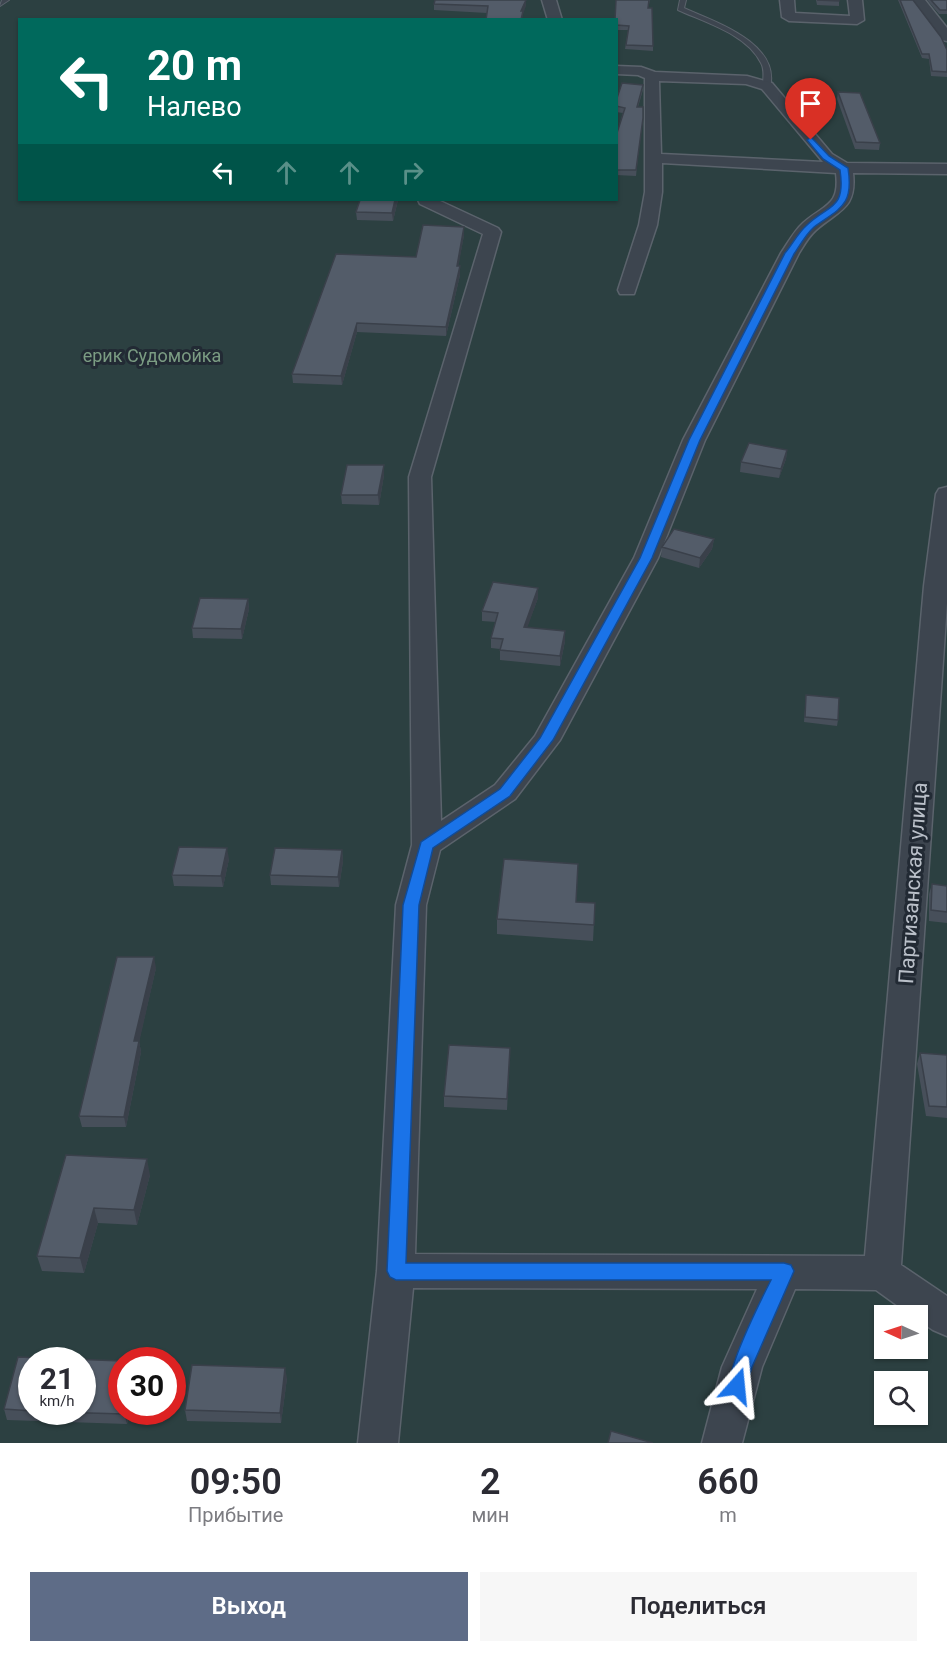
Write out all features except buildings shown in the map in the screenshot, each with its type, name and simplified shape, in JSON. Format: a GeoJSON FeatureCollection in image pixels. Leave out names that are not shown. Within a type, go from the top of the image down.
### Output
{"type":"FeatureCollection","features":[{"type":"Feature","properties":{"kind":"street"},"geometry":{"type":"LineString","coordinates":[[549,0],[554,18]]}},
{"type":"Feature","properties":{"kind":"street"},"geometry":{"type":"LineString","coordinates":[[788,0],[789,17],[857,20],[855,0]]}},
{"type":"Feature","properties":{"kind":"street"},"geometry":{"type":"LineString","coordinates":[[918,0],[947,37]]}},
{"type":"Feature","properties":{"kind":"street"},"geometry":{"type":"LineString","coordinates":[[426,845],[505,792],[546,740],[646,558],[694,440],[790,253],[809,227],[835,211],[841,203],[847,186],[844,168],[826,157],[767,86],[747,80],[652,76],[641,71],[618,70]]}},
{"type":"Feature","properties":{"kind":"street"},"geometry":{"type":"LineString","coordinates":[[627,290],[648,230],[656,179],[653,158],[652,76]]}},
{"type":"Feature","properties":{"kind":"street"},"geometry":{"type":"LineString","coordinates":[[653,158],[844,168],[947,169]]}},
{"type":"Feature","properties":{"kind":"street"},"geometry":{"type":"LineString","coordinates":[[378,1443],[396,1271],[411,905],[426,845],[420,477],[492,232],[428,201]]}},
{"type":"Feature","properties":{"kind":"street","name":"Партизанская улица"},"geometry":{"type":"LineString","coordinates":[[882,1273],[936,586],[947,494]]}},
{"type":"Feature","properties":{"kind":"street"},"geometry":{"type":"LineString","coordinates":[[396,1271],[882,1273],[947,1318]]}},
{"type":"Feature","properties":{"kind":"street"},"geometry":{"type":"LineString","coordinates":[[722,1443],[742,1367],[784,1271]]}},
{"type":"Feature","properties":{"kind":"lane"},"geometry":{"type":"LineString","coordinates":[[0,4],[6,0]]}},
{"type":"Feature","properties":{"kind":"lane"},"geometry":{"type":"LineString","coordinates":[[683,0],[680,9],[717,25],[752,46],[766,64],[767,86]]}},
{"type":"Feature","properties":{"kind":"green space","name":"ерик Судомойка"},"geometry":{"type":"Polygon","coordinates":[[[0,0],[947,0],[947,1443],[0,1443],[0,0]]]}},
{"type":"Feature","properties":{"kind":"route"},"geometry":{"type":"LineString","coordinates":[[737,1386],[742,1367],[784,1271],[396,1271],[411,905],[426,845],[505,792],[546,740],[646,558],[694,440],[790,253],[809,227],[835,211],[841,203],[847,186],[844,168],[826,157],[811,140]]}}]}
